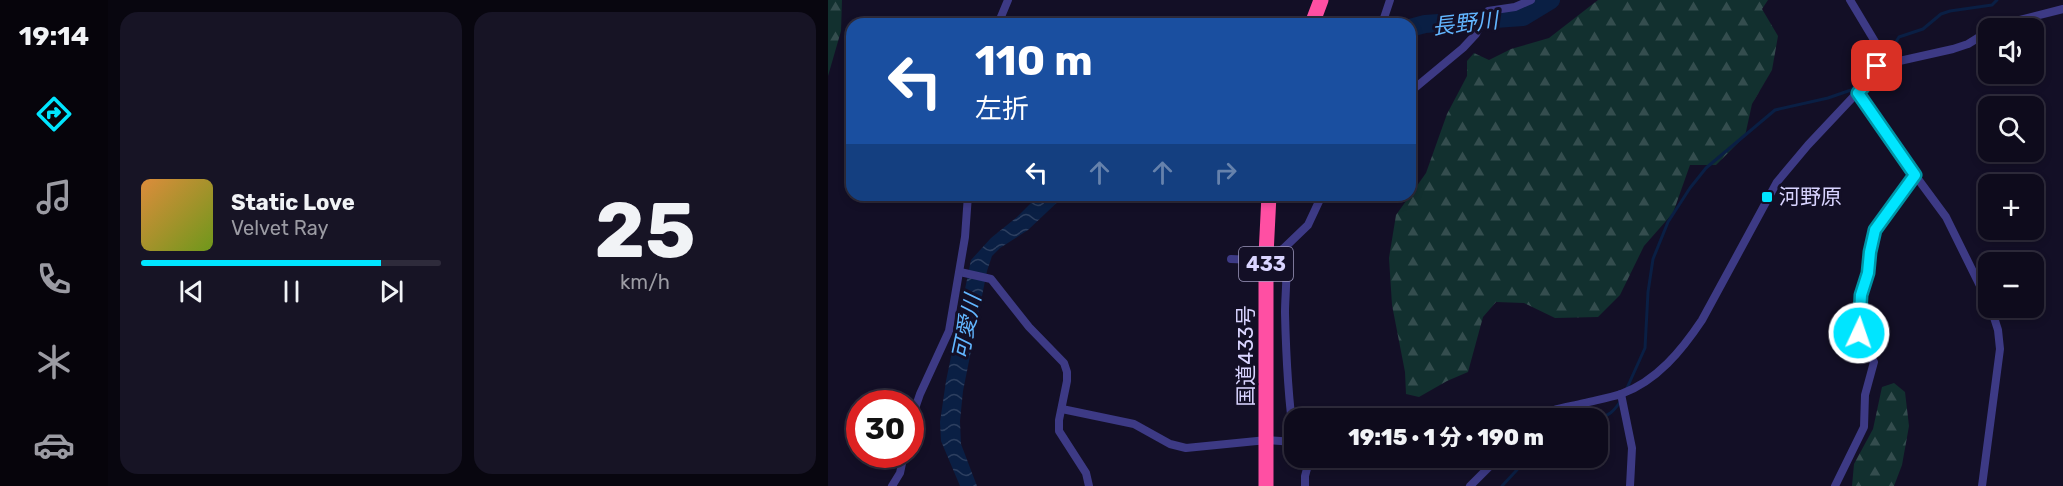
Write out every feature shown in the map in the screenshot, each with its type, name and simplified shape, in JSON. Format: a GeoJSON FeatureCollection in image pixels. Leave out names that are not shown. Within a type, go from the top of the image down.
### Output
{"type":"FeatureCollection","features":[{"type":"Feature","properties":{"kind":"highway"},"geometry":{"type":"LineString","coordinates":[[1314,18],[1321,0]]}},
{"type":"Feature","properties":{"kind":"highway","name":"国道433号"},"geometry":{"type":"LineString","coordinates":[[1266,486],[1266,255],[1269,201]]}},
{"type":"Feature","properties":{"kind":"highway","name":"国道433号"},"geometry":{"type":"LineString","coordinates":[[1267,442],[1271,486]]}},
{"type":"Feature","properties":{"kind":"street"},"geometry":{"type":"LineString","coordinates":[[1000,18],[1008,0]]}},
{"type":"Feature","properties":{"kind":"street"},"geometry":{"type":"LineString","coordinates":[[1384,18],[1390,0]]}},
{"type":"Feature","properties":{"kind":"street"},"geometry":{"type":"LineString","coordinates":[[1416,87],[1463,48],[1476,34],[1488,11],[1515,8],[1531,0]]}},
{"type":"Feature","properties":{"kind":"street"},"geometry":{"type":"LineString","coordinates":[[1563,408],[1621,394],[1653,376],[1689,339],[1702,320],[1777,182],[1808,145],[1872,77],[1879,54],[1850,0]]}},
{"type":"Feature","properties":{"kind":"street"},"geometry":{"type":"LineString","coordinates":[[2028,18],[2063,9]]}},
{"type":"Feature","properties":{"kind":"street"},"geometry":{"type":"LineString","coordinates":[[1877,66],[1968,45],[1978,38]]}},
{"type":"Feature","properties":{"kind":"street"},"geometry":{"type":"LineString","coordinates":[[1858,93],[1946,217],[1978,282]]}},
{"type":"Feature","properties":{"kind":"street"},"geometry":{"type":"LineString","coordinates":[[1835,486],[1864,427],[1865,394],[1874,362],[1859,333],[1860,304],[1875,230],[1915,175]]}},
{"type":"Feature","properties":{"kind":"street"},"geometry":{"type":"LineString","coordinates":[[923,390],[949,331],[964,273],[968,201]]}},
{"type":"Feature","properties":{"kind":"street"},"geometry":{"type":"LineString","coordinates":[[1231,259],[1254,260],[1283,249],[1308,225],[1319,201]]}},
{"type":"Feature","properties":{"kind":"street"},"geometry":{"type":"LineString","coordinates":[[1283,249],[1287,261],[1285,294],[1287,379],[1290,408]]}},
{"type":"Feature","properties":{"kind":"street"},"geometry":{"type":"LineString","coordinates":[[964,273],[988,278],[1029,327],[1064,363],[1067,381],[1058,425],[1059,431],[1086,473],[1089,486]]}},
{"type":"Feature","properties":{"kind":"street"},"geometry":{"type":"LineString","coordinates":[[1982,486],[2000,349],[1994,318]]}},
{"type":"Feature","properties":{"kind":"street"},"geometry":{"type":"LineString","coordinates":[[1621,394],[1632,448],[1630,486]]}},
{"type":"Feature","properties":{"kind":"street"},"geometry":{"type":"LineString","coordinates":[[1062,409],[1134,424],[1170,444],[1186,448],[1284,441]]}},
{"type":"Feature","properties":{"kind":"street"},"geometry":{"type":"LineString","coordinates":[[892,486],[901,468]]}},
{"type":"Feature","properties":{"kind":"street"},"geometry":{"type":"LineString","coordinates":[[1305,486],[1307,468]]}},
{"type":"Feature","properties":{"kind":"street"},"geometry":{"type":"LineString","coordinates":[[1470,486],[1488,468]]}},
{"type":"Feature","properties":{"kind":"green space"},"geometry":{"type":"Polygon","coordinates":[[[828,0],[842,0],[841,31],[828,76],[828,0]]]}},
{"type":"Feature","properties":{"kind":"green space"},"geometry":{"type":"Polygon","coordinates":[[[1598,0],[1768,0],[1762,9],[1778,36],[1772,70],[1752,104],[1745,136],[1716,165],[1690,165],[1673,213],[1644,246],[1620,295],[1598,317],[1555,318],[1524,303],[1496,302],[1483,317],[1468,372],[1419,397],[1406,394],[1405,372],[1392,305],[1389,258],[1396,215],[1406,201],[1416,201],[1416,187],[1426,173],[1447,114],[1467,76],[1467,61],[1474,53],[1489,60],[1511,49],[1549,38],[1598,0]]]}},
{"type":"Feature","properties":{"kind":"green space"},"geometry":{"type":"Polygon","coordinates":[[[1894,383],[1905,392],[1909,426],[1902,465],[1894,486],[1852,486],[1854,464],[1873,429],[1882,387],[1894,383]]]}},
{"type":"Feature","properties":{"kind":"water","name":"可愛川"},"geometry":{"type":"Polygon","coordinates":[[[1033,201],[1059,201],[1028,230],[1000,248],[992,256],[963,391],[960,421],[961,444],[977,486],[960,486],[941,441],[940,422],[946,381],[971,260],[991,238],[1033,201]]]}},
{"type":"Feature","properties":{"kind":"waterway","name":"長野川"},"geometry":{"type":"LineString","coordinates":[[1416,26],[1523,17],[1551,0]]}},
{"type":"Feature","properties":{"kind":"waterway"},"geometry":{"type":"LineString","coordinates":[[1883,58],[1888,55],[1899,37],[1923,29],[1941,14],[1992,5],[1997,0]]}},
{"type":"Feature","properties":{"kind":"waterway"},"geometry":{"type":"LineString","coordinates":[[1627,388],[1645,348],[1648,292],[1653,259],[1668,222],[1690,188],[1706,168],[1775,110],[1828,98],[1851,90],[1869,72]]}},
{"type":"Feature","properties":{"kind":"waterway"},"geometry":{"type":"LineString","coordinates":[[1608,414],[1620,402]]}},
{"type":"Feature","properties":{"kind":"waterway"},"geometry":{"type":"LineString","coordinates":[[1502,486],[1519,468]]}},
{"type":"Feature","properties":{"kind":"place","name":"河野原"},"geometry":{"type":"Point","coordinates":[1767,197]}},
{"type":"Feature","properties":{"kind":"route"},"geometry":{"type":"LineString","coordinates":[[1859,333],[1861,295],[1868,273],[1875,230],[1915,175],[1858,93],[1872,77],[1877,66]]}}]}
